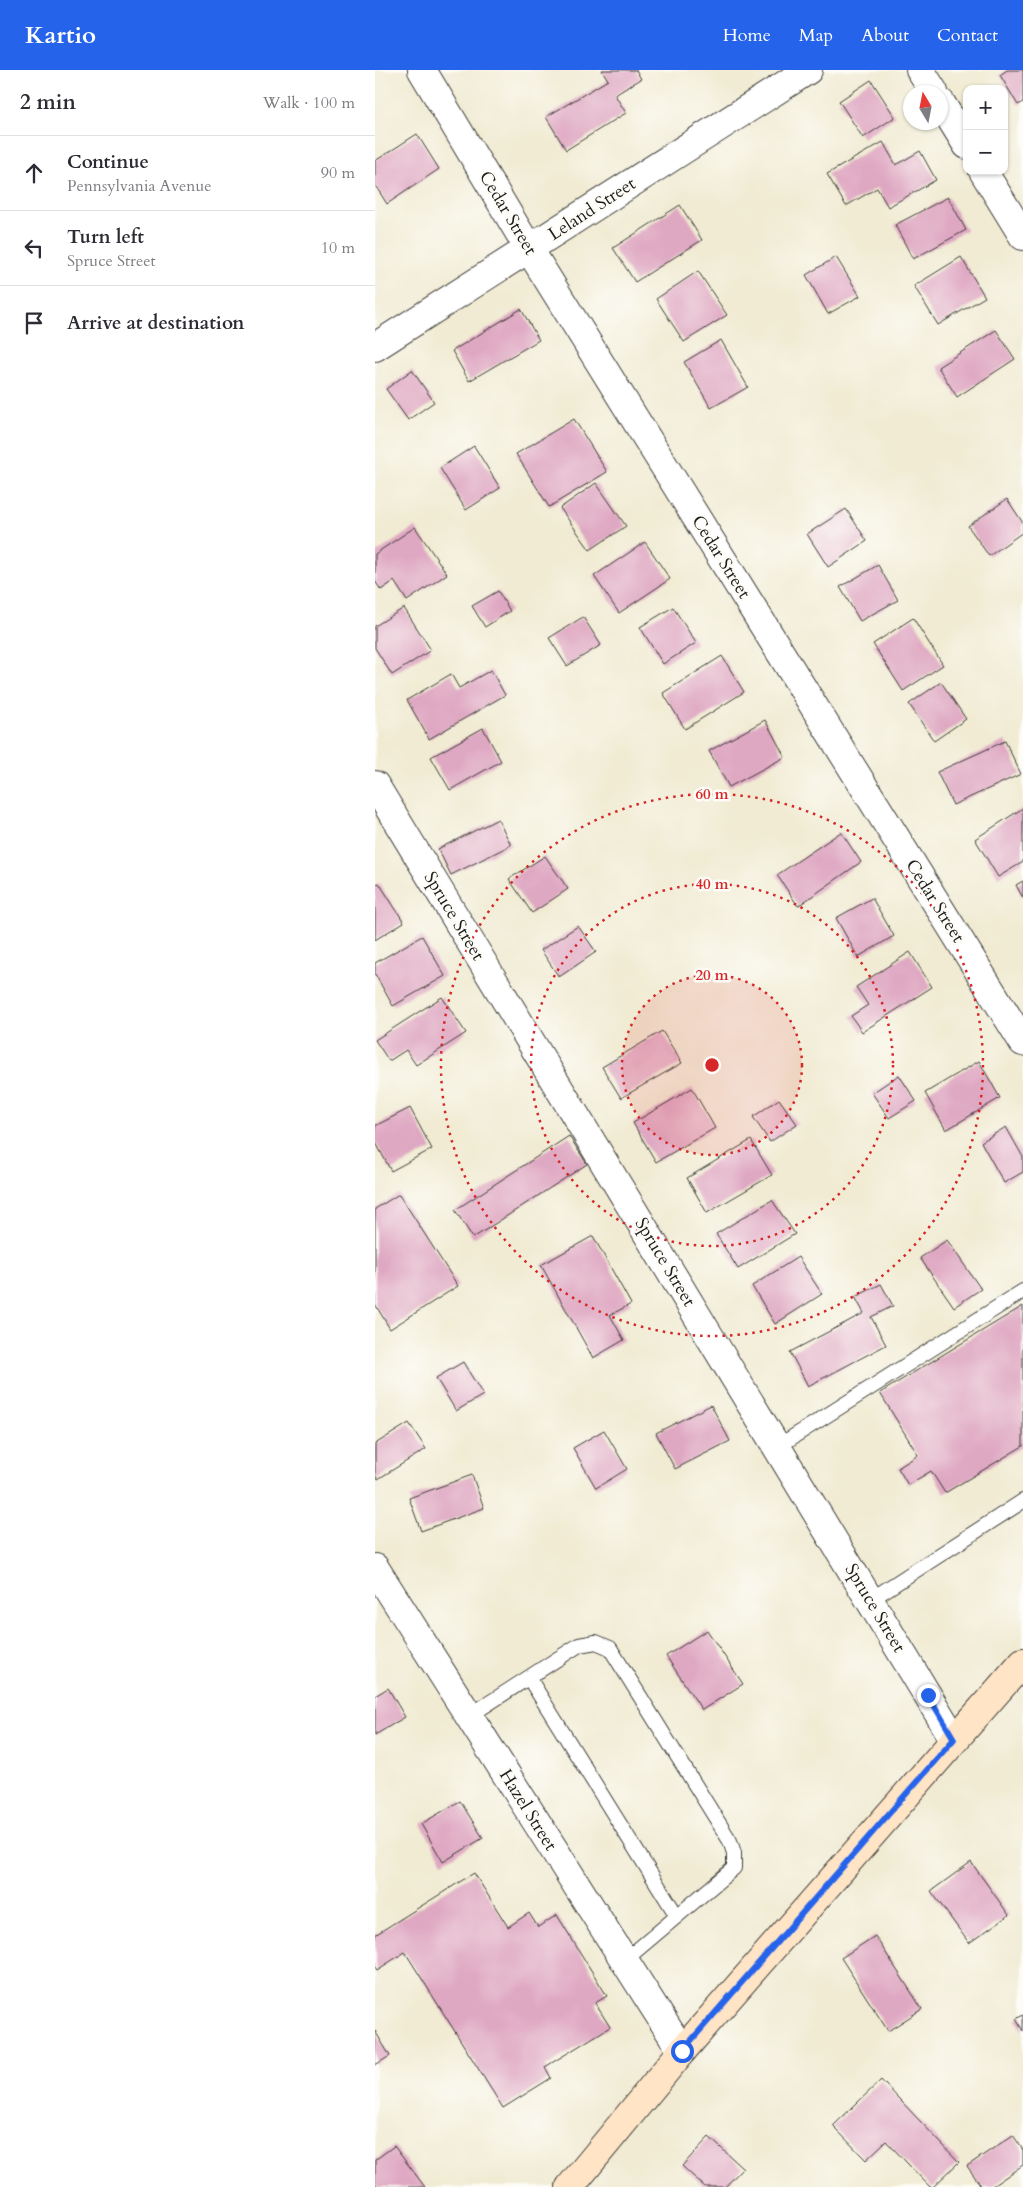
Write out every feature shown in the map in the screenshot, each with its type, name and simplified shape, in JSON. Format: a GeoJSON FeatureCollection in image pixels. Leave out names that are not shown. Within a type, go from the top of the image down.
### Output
{"type":"FeatureCollection","features":[{"type":"Feature","properties":{"kind":"main road"},"geometry":{"type":"LineString","coordinates":[[570,2187],[682,2051],[1023,1662]]}},
{"type":"Feature","properties":{"kind":"street","name":"Cedar Street"},"geometry":{"type":"LineString","coordinates":[[422,70],[529,249],[1023,1042]]}},
{"type":"Feature","properties":{"kind":"street","name":"Leland Street"},"geometry":{"type":"LineString","coordinates":[[375,346],[808,70]]}},
{"type":"Feature","properties":{"kind":"street"},"geometry":{"type":"LineString","coordinates":[[920,70],[930,85]]}},
{"type":"Feature","properties":{"kind":"street"},"geometry":{"type":"LineString","coordinates":[[948,114],[963,139]]}},
{"type":"Feature","properties":{"kind":"street"},"geometry":{"type":"LineString","coordinates":[[985,175],[1023,236]]}},
{"type":"Feature","properties":{"kind":"street","name":"Spruce Street"},"geometry":{"type":"LineString","coordinates":[[375,785],[954,1739]]}},
{"type":"Feature","properties":{"kind":"street","name":"Hazel Street"},"geometry":{"type":"LineString","coordinates":[[375,1568],[682,2051]]}},
{"type":"Feature","properties":{"kind":"lane"},"geometry":{"type":"LineString","coordinates":[[777,1448],[1023,1291]]}},
{"type":"Feature","properties":{"kind":"lane"},"geometry":{"type":"LineString","coordinates":[[870,1600],[1023,1501]]}},
{"type":"Feature","properties":{"kind":"lane"},"geometry":{"type":"LineString","coordinates":[[469,1716],[579,1646],[596,1642],[610,1648],[616,1656],[730,1841],[734,1852],[734,1868],[625,1961]]}},
{"type":"Feature","properties":{"kind":"lane"},"geometry":{"type":"LineString","coordinates":[[529,1678],[677,1916]]}},
{"type":"Feature","properties":{"kind":"building"},"geometry":{"type":"Polygon","coordinates":[[[602,70],[636,70],[641,79],[615,95],[626,113],[566,150],[546,117],[608,80],[602,70]]]}},
{"type":"Feature","properties":{"kind":"building"},"geometry":{"type":"Polygon","coordinates":[[[1007,70],[1023,70],[1023,102],[1018,105],[1008,85],[1006,85],[1000,75],[1007,70]]]}},
{"type":"Feature","properties":{"kind":"building"},"geometry":{"type":"Polygon","coordinates":[[[871,80],[895,117],[863,138],[839,101],[871,80]]]}},
{"type":"Feature","properties":{"kind":"building"},"geometry":{"type":"Polygon","coordinates":[[[417,134],[439,169],[387,204],[375,185],[375,161],[417,134]]]}},
{"type":"Feature","properties":{"kind":"building"},"geometry":{"type":"Polygon","coordinates":[[[883,142],[896,165],[920,151],[936,180],[888,207],[877,188],[846,206],[827,174],[883,142]]]}},
{"type":"Feature","properties":{"kind":"building"},"geometry":{"type":"Polygon","coordinates":[[[948,197],[966,230],[913,259],[895,225],[948,197]]]}},
{"type":"Feature","properties":{"kind":"building"},"geometry":{"type":"Polygon","coordinates":[[[680,205],[702,240],[635,282],[613,248],[680,205]]]}},
{"type":"Feature","properties":{"kind":"building"},"geometry":{"type":"Polygon","coordinates":[[[836,257],[860,296],[828,314],[806,275],[836,257]]]}},
{"type":"Feature","properties":{"kind":"building"},"geometry":{"type":"Polygon","coordinates":[[[961,257],[985,297],[938,325],[914,286],[961,257]]]}},
{"type":"Feature","properties":{"kind":"building"},"geometry":{"type":"Polygon","coordinates":[[[698,271],[727,315],[684,342],[656,299],[698,271]]]}},
{"type":"Feature","properties":{"kind":"building"},"geometry":{"type":"Polygon","coordinates":[[[521,309],[539,340],[469,381],[452,351],[521,309]]]}},
{"type":"Feature","properties":{"kind":"building"},"geometry":{"type":"Polygon","coordinates":[[[996,330],[1015,359],[957,397],[938,367],[996,330]]]}},
{"type":"Feature","properties":{"kind":"building"},"geometry":{"type":"Polygon","coordinates":[[[721,340],[748,387],[711,408],[684,362],[721,340]]]}},
{"type":"Feature","properties":{"kind":"building"},"geometry":{"type":"Polygon","coordinates":[[[412,370],[434,402],[408,420],[386,389],[412,370]]]}},
{"type":"Feature","properties":{"kind":"building"},"geometry":{"type":"Polygon","coordinates":[[[574,419],[607,472],[549,507],[516,454],[574,419]]]}},
{"type":"Feature","properties":{"kind":"building"},"geometry":{"type":"Polygon","coordinates":[[[474,446],[500,488],[466,510],[440,468],[474,446]]]}},
{"type":"Feature","properties":{"kind":"building"},"geometry":{"type":"Polygon","coordinates":[[[596,483],[626,526],[590,550],[560,508],[596,483]]]}},
{"type":"Feature","properties":{"kind":"building"},"geometry":{"type":"Polygon","coordinates":[[[1007,499],[1023,523],[1023,532],[989,556],[968,526],[1007,499]]]}},
{"type":"Feature","properties":{"kind":"building"},"geometry":{"type":"Polygon","coordinates":[[[846,509],[867,541],[828,567],[807,534],[846,509]]]}},
{"type":"Feature","properties":{"kind":"building"},"geometry":{"type":"Polygon","coordinates":[[[415,527],[447,574],[407,601],[394,581],[381,590],[375,581],[375,554],[415,527]]]}},
{"type":"Feature","properties":{"kind":"building"},"geometry":{"type":"Polygon","coordinates":[[[645,542],[670,579],[619,613],[594,576],[645,542]]]}},
{"type":"Feature","properties":{"kind":"building"},"geometry":{"type":"Polygon","coordinates":[[[878,565],[898,600],[860,621],[840,587],[878,565]]]}},
{"type":"Feature","properties":{"kind":"building"},"geometry":{"type":"Polygon","coordinates":[[[498,591],[510,611],[485,627],[472,606],[498,591]]]}},
{"type":"Feature","properties":{"kind":"building"},"geometry":{"type":"Polygon","coordinates":[[[673,607],[696,643],[663,664],[640,627],[673,607]]]}},
{"type":"Feature","properties":{"kind":"building"},"geometry":{"type":"Polygon","coordinates":[[[404,608],[431,650],[392,675],[375,648],[375,626],[404,608]]]}},
{"type":"Feature","properties":{"kind":"building"},"geometry":{"type":"Polygon","coordinates":[[[583,617],[601,645],[567,666],[549,638],[583,617]]]}},
{"type":"Feature","properties":{"kind":"building"},"geometry":{"type":"Polygon","coordinates":[[[913,618],[943,665],[903,691],[873,644],[913,618]]]}},
{"type":"Feature","properties":{"kind":"building"},"geometry":{"type":"Polygon","coordinates":[[[722,656],[744,692],[685,729],[663,693],[722,656]]]}},
{"type":"Feature","properties":{"kind":"building"},"geometry":{"type":"Polygon","coordinates":[[[491,670],[505,695],[429,739],[407,700],[451,674],[459,688],[491,670]]]}},
{"type":"Feature","properties":{"kind":"building"},"geometry":{"type":"Polygon","coordinates":[[[941,682],[966,719],[934,741],[909,704],[941,682]]]}},
{"type":"Feature","properties":{"kind":"building"},"geometry":{"type":"Polygon","coordinates":[[[765,720],[785,757],[729,787],[709,751],[765,720]]]}},
{"type":"Feature","properties":{"kind":"building"},"geometry":{"type":"Polygon","coordinates":[[[483,728],[501,761],[450,790],[431,757],[483,728]]]}},
{"type":"Feature","properties":{"kind":"building"},"geometry":{"type":"Polygon","coordinates":[[[1005,741],[1021,774],[953,805],[937,772],[1005,741]]]}},
{"type":"Feature","properties":{"kind":"building"},"geometry":{"type":"Polygon","coordinates":[[[1023,808],[1023,862],[998,877],[975,839],[1023,808]]]}},
{"type":"Feature","properties":{"kind":"building"},"geometry":{"type":"Polygon","coordinates":[[[498,819],[511,845],[451,875],[438,849],[498,819]]]}},
{"type":"Feature","properties":{"kind":"building"},"geometry":{"type":"Polygon","coordinates":[[[841,832],[861,862],[798,906],[777,875],[841,832]]]}},
{"type":"Feature","properties":{"kind":"building"},"geometry":{"type":"Polygon","coordinates":[[[545,856],[568,889],[532,913],[509,879],[545,856]]]}},
{"type":"Feature","properties":{"kind":"building"},"geometry":{"type":"Polygon","coordinates":[[[1023,881],[1023,898],[1016,885],[1023,881]]]}},
{"type":"Feature","properties":{"kind":"building"},"geometry":{"type":"Polygon","coordinates":[[[379,883],[404,922],[375,940],[375,885],[379,883]]]}},
{"type":"Feature","properties":{"kind":"building"},"geometry":{"type":"Polygon","coordinates":[[[872,898],[894,936],[858,957],[836,918],[872,898]]]}},
{"type":"Feature","properties":{"kind":"building"},"geometry":{"type":"Polygon","coordinates":[[[578,926],[596,952],[559,977],[541,950],[578,926]]]}},
{"type":"Feature","properties":{"kind":"building"},"geometry":{"type":"Polygon","coordinates":[[[422,936],[445,976],[393,1006],[375,974],[375,963],[422,936]]]}},
{"type":"Feature","properties":{"kind":"building"},"geometry":{"type":"Polygon","coordinates":[[[910,952],[932,987],[862,1032],[851,1016],[868,1005],[856,987],[910,952]]]}},
{"type":"Feature","properties":{"kind":"building"},"geometry":{"type":"Polygon","coordinates":[[[442,997],[466,1033],[416,1065],[406,1050],[389,1061],[375,1040],[442,997]]]}},
{"type":"Feature","properties":{"kind":"building"},"geometry":{"type":"Polygon","coordinates":[[[662,1031],[682,1063],[621,1098],[602,1067],[662,1031]]]}},
{"type":"Feature","properties":{"kind":"building"},"geometry":{"type":"Polygon","coordinates":[[[979,1061],[1000,1098],[946,1130],[925,1093],[979,1061]]]}},
{"type":"Feature","properties":{"kind":"building"},"geometry":{"type":"Polygon","coordinates":[[[899,1075],[916,1101],[889,1118],[872,1093],[899,1075]]]}},
{"type":"Feature","properties":{"kind":"building"},"geometry":{"type":"Polygon","coordinates":[[[692,1088],[715,1128],[656,1162],[633,1123],[692,1088]]]}},
{"type":"Feature","properties":{"kind":"building"},"geometry":{"type":"Polygon","coordinates":[[[779,1099],[797,1124],[770,1142],[753,1117],[779,1099]]]}},
{"type":"Feature","properties":{"kind":"building"},"geometry":{"type":"Polygon","coordinates":[[[410,1108],[432,1149],[391,1171],[375,1141],[375,1126],[410,1108]]]}},
{"type":"Feature","properties":{"kind":"building"},"geometry":{"type":"Polygon","coordinates":[[[1006,1127],[1023,1157],[1023,1172],[1004,1183],[981,1142],[1006,1127]]]}},
{"type":"Feature","properties":{"kind":"building"},"geometry":{"type":"Polygon","coordinates":[[[569,1136],[587,1164],[473,1238],[455,1210],[569,1136]]]}},
{"type":"Feature","properties":{"kind":"building"},"geometry":{"type":"Polygon","coordinates":[[[751,1140],[772,1175],[707,1213],[687,1178],[751,1140]]]}},
{"type":"Feature","properties":{"kind":"building"},"geometry":{"type":"Polygon","coordinates":[[[399,1194],[458,1286],[390,1329],[375,1304],[375,1209],[399,1194]]]}},
{"type":"Feature","properties":{"kind":"building"},"geometry":{"type":"Polygon","coordinates":[[[772,1200],[795,1234],[738,1269],[716,1234],[772,1200]]]}},
{"type":"Feature","properties":{"kind":"building"},"geometry":{"type":"Polygon","coordinates":[[[593,1236],[631,1304],[610,1315],[624,1340],[593,1358],[541,1265],[593,1236]]]}},
{"type":"Feature","properties":{"kind":"building"},"geometry":{"type":"Polygon","coordinates":[[[947,1240],[981,1289],[954,1307],[920,1258],[947,1240]]]}},
{"type":"Feature","properties":{"kind":"building"},"geometry":{"type":"Polygon","coordinates":[[[798,1257],[822,1294],[775,1324],[752,1286],[798,1257]]]}},
{"type":"Feature","properties":{"kind":"building"},"geometry":{"type":"Polygon","coordinates":[[[881,1284],[893,1306],[871,1317],[886,1345],[808,1386],[790,1352],[864,1313],[855,1297],[881,1284]]]}},
{"type":"Feature","properties":{"kind":"building"},"geometry":{"type":"Polygon","coordinates":[[[1023,1306],[1023,1446],[945,1493],[931,1471],[908,1485],[898,1468],[918,1455],[880,1393],[1023,1306]]]}},
{"type":"Feature","properties":{"kind":"building"},"geometry":{"type":"Polygon","coordinates":[[[463,1362],[483,1395],[456,1411],[436,1378],[463,1362]]]}},
{"type":"Feature","properties":{"kind":"building"},"geometry":{"type":"Polygon","coordinates":[[[711,1405],[730,1441],[675,1469],[656,1433],[711,1405]]]}},
{"type":"Feature","properties":{"kind":"building"},"geometry":{"type":"Polygon","coordinates":[[[409,1423],[426,1449],[378,1479],[375,1475],[375,1444],[409,1423]]]}},
{"type":"Feature","properties":{"kind":"building"},"geometry":{"type":"Polygon","coordinates":[[[604,1430],[627,1469],[596,1488],[573,1448],[604,1430]]]}},
{"type":"Feature","properties":{"kind":"building"},"geometry":{"type":"Polygon","coordinates":[[[472,1475],[484,1508],[421,1531],[409,1498],[472,1475]]]}},
{"type":"Feature","properties":{"kind":"building"},"geometry":{"type":"Polygon","coordinates":[[[707,1630],[743,1684],[702,1710],[666,1656],[707,1630]]]}},
{"type":"Feature","properties":{"kind":"building"},"geometry":{"type":"Polygon","coordinates":[[[388,1688],[405,1717],[375,1735],[375,1696],[388,1688]]]}},
{"type":"Feature","properties":{"kind":"building"},"geometry":{"type":"Polygon","coordinates":[[[460,1801],[483,1838],[443,1862],[421,1824],[460,1801]]]}},
{"type":"Feature","properties":{"kind":"building"},"geometry":{"type":"Polygon","coordinates":[[[971,1862],[1009,1915],[969,1943],[931,1891],[971,1862]]]}},
{"type":"Feature","properties":{"kind":"building"},"geometry":{"type":"Polygon","coordinates":[[[474,1873],[508,1927],[529,1913],[538,1927],[557,1915],[607,1996],[595,2003],[610,2027],[545,2067],[551,2078],[503,2108],[405,1952],[377,1970],[375,1967],[375,1935],[474,1873]]]}},
{"type":"Feature","properties":{"kind":"building"},"geometry":{"type":"Polygon","coordinates":[[[875,1936],[922,2009],[888,2031],[841,1958],[875,1936]]]}},
{"type":"Feature","properties":{"kind":"building"},"geometry":{"type":"Polygon","coordinates":[[[1023,2015],[1023,2031],[1016,2019],[1023,2015]]]}},
{"type":"Feature","properties":{"kind":"building"},"geometry":{"type":"Polygon","coordinates":[[[375,2031],[390,2056],[375,2065],[375,2031]]]}},
{"type":"Feature","properties":{"kind":"building"},"geometry":{"type":"Polygon","coordinates":[[[881,2080],[959,2162],[933,2187],[930,2187],[886,2141],[866,2160],[833,2126],[881,2080]]]}},
{"type":"Feature","properties":{"kind":"building"},"geometry":{"type":"Polygon","coordinates":[[[1013,2135],[1023,2150],[1023,2165],[991,2187],[982,2187],[967,2166],[1013,2135]]]}},
{"type":"Feature","properties":{"kind":"building"},"geometry":{"type":"Polygon","coordinates":[[[709,2137],[743,2168],[725,2187],[705,2187],[682,2166],[709,2137]]]}},
{"type":"Feature","properties":{"kind":"building"},"geometry":{"type":"Polygon","coordinates":[[[394,2146],[425,2187],[378,2187],[375,2183],[375,2160],[394,2146]]]}},
{"type":"Feature","properties":{"kind":"route"},"geometry":{"type":"LineString","coordinates":[[682,2051],[954,1739],[928,1695]]}}]}
